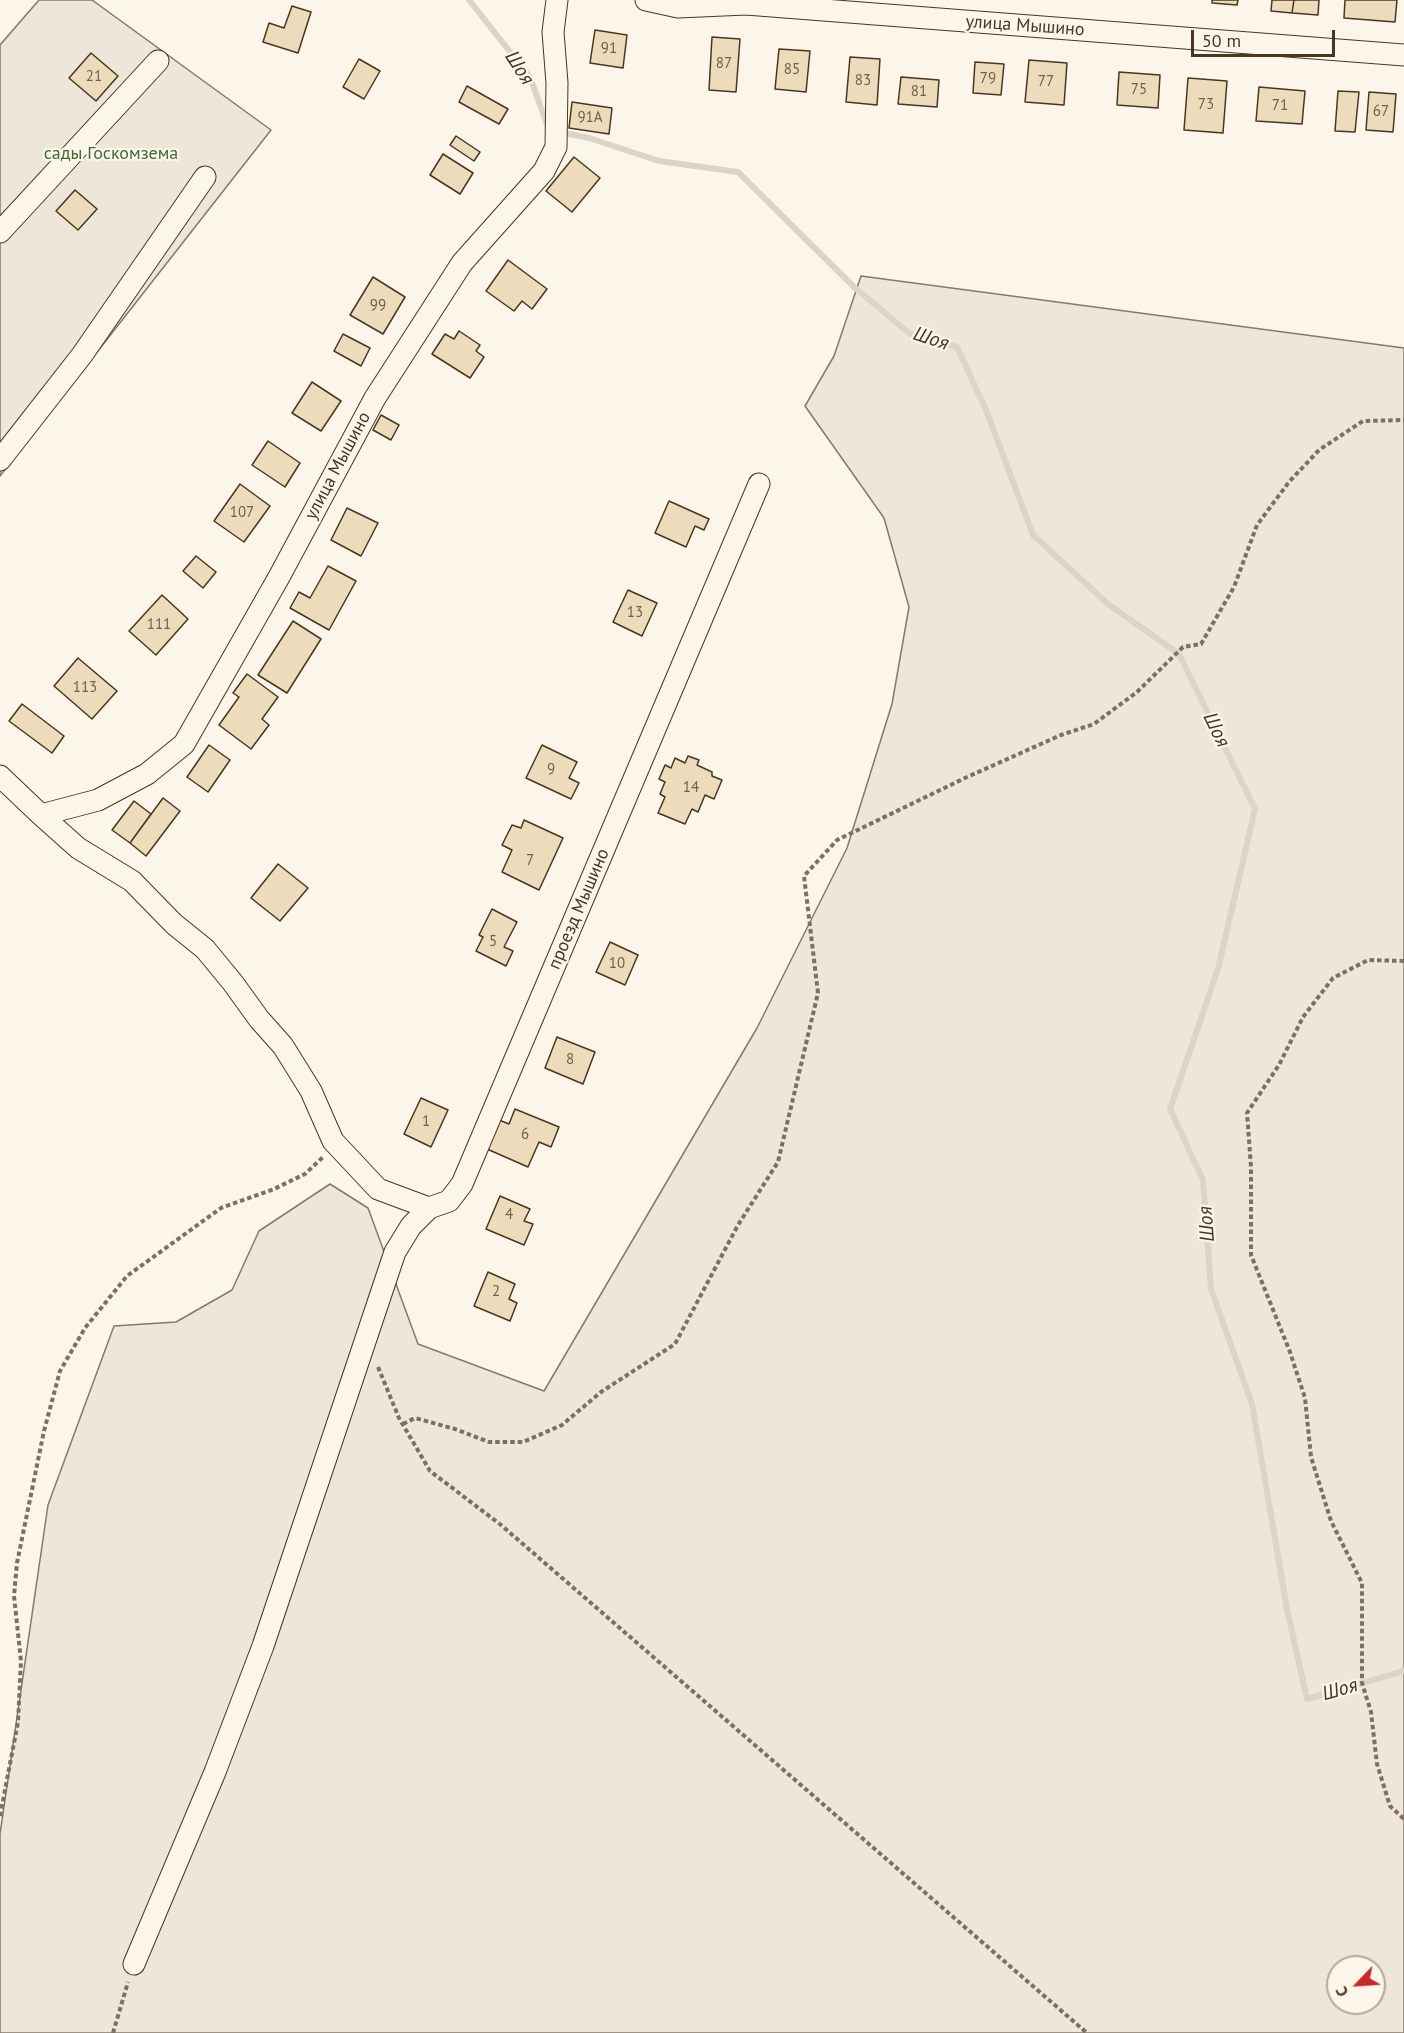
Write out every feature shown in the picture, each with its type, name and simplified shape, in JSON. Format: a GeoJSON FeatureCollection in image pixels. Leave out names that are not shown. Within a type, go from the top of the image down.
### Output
{"type":"FeatureCollection","features":[{"type":"Feature","properties":{"kind":"street","name":"улица Мышино"},"geometry":{"type":"LineString","coordinates":[[41,815],[98,800],[147,774],[183,744],[279,577],[375,398],[462,263],[544,171],[556,147],[557,83],[553,32],[557,0]]}},
{"type":"Feature","properties":{"kind":"street","name":"улица Мышино"},"geometry":{"type":"LineString","coordinates":[[646,0],[678,7],[746,2],[1404,55]]}},
{"type":"Feature","properties":{"kind":"street"},"geometry":{"type":"LineString","coordinates":[[0,232],[158,61]]}},
{"type":"Feature","properties":{"kind":"street"},"geometry":{"type":"LineString","coordinates":[[0,460],[82,355],[205,177]]}},
{"type":"Feature","properties":{"kind":"street","name":"проезд Мышино"},"geometry":{"type":"LineString","coordinates":[[134,1964],[214,1772],[263,1646],[395,1252],[411,1226],[429,1208],[449,1201],[462,1184],[759,484]]}},
{"type":"Feature","properties":{"kind":"street"},"geometry":{"type":"LineString","coordinates":[[0,776],[78,848],[132,881],[174,924],[205,949],[284,1046],[311,1091],[333,1141],[378,1189],[429,1208]]}},
{"type":"Feature","properties":{"kind":"path"},"geometry":{"type":"LineString","coordinates":[[403,1425],[415,1418],[455,1429],[489,1442],[523,1442],[562,1425],[601,1392],[675,1344],[738,1225],[778,1162],[818,993],[804,876],[837,840],[965,778],[1061,735],[1094,724],[1137,692],[1183,647],[1201,644],[1234,587],[1257,525],[1289,482],[1319,450],[1364,421],[1404,420]]}},
{"type":"Feature","properties":{"kind":"path"},"geometry":{"type":"LineString","coordinates":[[1404,961],[1368,960],[1333,978],[1303,1017],[1279,1065],[1247,1113],[1251,1167],[1251,1255],[1290,1352],[1305,1398],[1311,1457],[1331,1521],[1362,1583],[1362,1683],[1371,1712],[1377,1764],[1390,1806],[1404,1819]]}},
{"type":"Feature","properties":{"kind":"path"},"geometry":{"type":"LineString","coordinates":[[0,1816],[18,1722],[21,1661],[14,1596],[17,1563],[44,1431],[60,1371],[85,1328],[127,1276],[221,1208],[274,1189],[305,1174],[323,1156],[333,1141]]}},
{"type":"Feature","properties":{"kind":"path"},"geometry":{"type":"LineString","coordinates":[[366,1338],[403,1425],[430,1471],[501,1525],[1087,2033]]}},
{"type":"Feature","properties":{"kind":"path"},"geometry":{"type":"LineString","coordinates":[[112,2033],[134,1964]]}},
{"type":"Feature","properties":{"kind":"green space","name":"сады Госкомзема"},"geometry":{"type":"Polygon","coordinates":[[[39,0],[92,0],[271,130],[0,476],[0,45],[39,0]]]}},
{"type":"Feature","properties":{"kind":"green space"},"geometry":{"type":"Polygon","coordinates":[[[861,276],[1404,348],[1404,2033],[0,2033],[0,1834],[48,1505],[114,1326],[176,1322],[232,1290],[259,1231],[330,1184],[368,1208],[418,1344],[544,1391],[757,1028],[847,848],[892,704],[909,607],[884,518],[805,406],[834,356],[861,276]]]}},
{"type":"Feature","properties":{"kind":"building"},"geometry":{"type":"Polygon","coordinates":[[[1212,0],[1238,0],[1237,5],[1212,3],[1212,0]]]}},
{"type":"Feature","properties":{"kind":"building"},"geometry":{"type":"Polygon","coordinates":[[[1272,0],[1294,0],[1292,13],[1271,11],[1272,0]]]}},
{"type":"Feature","properties":{"kind":"building"},"geometry":{"type":"Polygon","coordinates":[[[1294,0],[1319,0],[1318,15],[1292,13],[1294,0]]]}},
{"type":"Feature","properties":{"kind":"building"},"geometry":{"type":"Polygon","coordinates":[[[1345,0],[1397,0],[1395,22],[1344,18],[1345,0]]]}},
{"type":"Feature","properties":{"kind":"building"},"geometry":{"type":"Polygon","coordinates":[[[292,6],[311,12],[298,53],[263,42],[269,23],[284,28],[292,6]]]}},
{"type":"Feature","properties":{"kind":"building"},"geometry":{"type":"Polygon","coordinates":[[[595,30],[627,35],[623,68],[590,63],[595,30]]]}},
{"type":"Feature","properties":{"kind":"building"},"geometry":{"type":"Polygon","coordinates":[[[712,37],[740,39],[736,92],[709,90],[712,37]]]}},
{"type":"Feature","properties":{"kind":"building"},"geometry":{"type":"Polygon","coordinates":[[[779,49],[810,51],[806,92],[775,89],[779,49]]]}},
{"type":"Feature","properties":{"kind":"building"},"geometry":{"type":"Polygon","coordinates":[[[91,53],[118,76],[96,101],[69,78],[91,53]]]}},
{"type":"Feature","properties":{"kind":"building"},"geometry":{"type":"Polygon","coordinates":[[[850,57],[880,59],[877,105],[846,102],[850,57]]]}},
{"type":"Feature","properties":{"kind":"building"},"geometry":{"type":"Polygon","coordinates":[[[359,59],[380,71],[364,99],[343,87],[359,59]]]}},
{"type":"Feature","properties":{"kind":"building"},"geometry":{"type":"Polygon","coordinates":[[[1029,60],[1067,63],[1064,105],[1025,102],[1029,60]]]}},
{"type":"Feature","properties":{"kind":"building"},"geometry":{"type":"Polygon","coordinates":[[[975,62],[1004,64],[1001,95],[973,93],[975,62]]]}},
{"type":"Feature","properties":{"kind":"building"},"geometry":{"type":"Polygon","coordinates":[[[1119,72],[1160,75],[1158,108],[1117,105],[1119,72]]]}},
{"type":"Feature","properties":{"kind":"building"},"geometry":{"type":"Polygon","coordinates":[[[901,77],[939,80],[937,107],[898,104],[901,77]]]}},
{"type":"Feature","properties":{"kind":"building"},"geometry":{"type":"Polygon","coordinates":[[[1188,78],[1227,81],[1223,133],[1184,130],[1188,78]]]}},
{"type":"Feature","properties":{"kind":"building"},"geometry":{"type":"Polygon","coordinates":[[[467,86],[508,109],[499,124],[459,102],[467,86]]]}},
{"type":"Feature","properties":{"kind":"building"},"geometry":{"type":"Polygon","coordinates":[[[1259,87],[1305,91],[1302,124],[1256,121],[1259,87]]]}},
{"type":"Feature","properties":{"kind":"building"},"geometry":{"type":"Polygon","coordinates":[[[1338,91],[1359,92],[1355,132],[1335,131],[1338,91]]]}},
{"type":"Feature","properties":{"kind":"building"},"geometry":{"type":"Polygon","coordinates":[[[1369,92],[1396,94],[1393,132],[1366,130],[1369,92]]]}},
{"type":"Feature","properties":{"kind":"building"},"geometry":{"type":"Polygon","coordinates":[[[572,102],[612,108],[609,134],[569,128],[572,102]]]}},
{"type":"Feature","properties":{"kind":"building"},"geometry":{"type":"Polygon","coordinates":[[[456,136],[480,152],[474,161],[450,145],[456,136]]]}},
{"type":"Feature","properties":{"kind":"building"},"geometry":{"type":"Polygon","coordinates":[[[443,154],[473,173],[460,194],[430,175],[443,154]]]}},
{"type":"Feature","properties":{"kind":"building"},"geometry":{"type":"Polygon","coordinates":[[[574,157],[600,178],[572,212],[546,191],[574,157]]]}},
{"type":"Feature","properties":{"kind":"building"},"geometry":{"type":"Polygon","coordinates":[[[75,190],[97,209],[78,230],[56,211],[75,190]]]}},
{"type":"Feature","properties":{"kind":"building"},"geometry":{"type":"Polygon","coordinates":[[[508,260],[547,289],[532,309],[522,301],[514,311],[486,291],[508,260]]]}},
{"type":"Feature","properties":{"kind":"building"},"geometry":{"type":"Polygon","coordinates":[[[373,277],[405,297],[383,334],[350,315],[373,277]]]}},
{"type":"Feature","properties":{"kind":"building"},"geometry":{"type":"Polygon","coordinates":[[[459,331],[480,345],[476,351],[484,357],[470,378],[432,354],[445,334],[454,339],[459,331]]]}},
{"type":"Feature","properties":{"kind":"building"},"geometry":{"type":"Polygon","coordinates":[[[343,334],[370,348],[361,366],[334,351],[343,334]]]}},
{"type":"Feature","properties":{"kind":"building"},"geometry":{"type":"Polygon","coordinates":[[[312,382],[341,401],[321,431],[292,413],[312,382]]]}},
{"type":"Feature","properties":{"kind":"building"},"geometry":{"type":"Polygon","coordinates":[[[381,415],[399,425],[391,440],[373,430],[381,415]]]}},
{"type":"Feature","properties":{"kind":"building"},"geometry":{"type":"Polygon","coordinates":[[[268,441],[300,463],[285,487],[252,465],[268,441]]]}},
{"type":"Feature","properties":{"kind":"building"},"geometry":{"type":"Polygon","coordinates":[[[240,484],[270,506],[244,542],[214,521],[240,484]]]}},
{"type":"Feature","properties":{"kind":"building"},"geometry":{"type":"Polygon","coordinates":[[[669,501],[709,519],[704,530],[695,526],[686,547],[655,533],[669,501]]]}},
{"type":"Feature","properties":{"kind":"building"},"geometry":{"type":"Polygon","coordinates":[[[347,508],[378,523],[361,556],[331,540],[347,508]]]}},
{"type":"Feature","properties":{"kind":"building"},"geometry":{"type":"Polygon","coordinates":[[[196,556],[216,572],[203,588],[183,571],[196,556]]]}},
{"type":"Feature","properties":{"kind":"building"},"geometry":{"type":"Polygon","coordinates":[[[328,566],[356,581],[329,630],[290,608],[299,592],[310,598],[328,566]]]}},
{"type":"Feature","properties":{"kind":"building"},"geometry":{"type":"Polygon","coordinates":[[[628,590],[657,603],[642,636],[613,622],[628,590]]]}},
{"type":"Feature","properties":{"kind":"building"},"geometry":{"type":"Polygon","coordinates":[[[162,595],[188,619],[156,655],[129,631],[162,595]]]}},
{"type":"Feature","properties":{"kind":"building"},"geometry":{"type":"Polygon","coordinates":[[[293,621],[321,639],[287,693],[258,675],[293,621]]]}},
{"type":"Feature","properties":{"kind":"building"},"geometry":{"type":"Polygon","coordinates":[[[78,658],[117,691],[92,719],[54,686],[78,658]]]}},
{"type":"Feature","properties":{"kind":"building"},"geometry":{"type":"Polygon","coordinates":[[[247,674],[278,697],[262,719],[269,725],[251,749],[219,725],[239,697],[233,693],[247,674]]]}},
{"type":"Feature","properties":{"kind":"building"},"geometry":{"type":"Polygon","coordinates":[[[22,704],[64,736],[52,753],[9,721],[22,704]]]}},
{"type":"Feature","properties":{"kind":"building"},"geometry":{"type":"Polygon","coordinates":[[[209,745],[230,760],[208,792],[187,777],[209,745]]]}},
{"type":"Feature","properties":{"kind":"building"},"geometry":{"type":"Polygon","coordinates":[[[542,745],[577,762],[569,778],[579,783],[571,799],[526,778],[542,745]]]}},
{"type":"Feature","properties":{"kind":"building"},"geometry":{"type":"Polygon","coordinates":[[[688,756],[699,760],[697,765],[722,780],[714,799],[705,795],[698,812],[692,809],[685,824],[658,813],[665,797],[660,794],[665,782],[659,779],[665,765],[671,768],[675,758],[685,763],[688,756]]]}},
{"type":"Feature","properties":{"kind":"building"},"geometry":{"type":"Polygon","coordinates":[[[163,798],[180,811],[146,856],[130,843],[163,798]]]}},
{"type":"Feature","properties":{"kind":"building"},"geometry":{"type":"Polygon","coordinates":[[[134,801],[151,814],[130,843],[112,830],[134,801]]]}},
{"type":"Feature","properties":{"kind":"building"},"geometry":{"type":"Polygon","coordinates":[[[524,820],[563,838],[539,890],[502,872],[512,850],[502,845],[512,825],[521,828],[524,820]]]}},
{"type":"Feature","properties":{"kind":"building"},"geometry":{"type":"Polygon","coordinates":[[[278,864],[308,888],[280,921],[251,898],[278,864]]]}},
{"type":"Feature","properties":{"kind":"building"},"geometry":{"type":"Polygon","coordinates":[[[492,909],[517,922],[504,947],[513,951],[506,966],[476,951],[483,937],[479,935],[492,909]]]}},
{"type":"Feature","properties":{"kind":"building"},"geometry":{"type":"Polygon","coordinates":[[[610,942],[638,955],[625,985],[596,972],[610,942]]]}},
{"type":"Feature","properties":{"kind":"building"},"geometry":{"type":"Polygon","coordinates":[[[557,1037],[595,1052],[583,1084],[545,1068],[557,1037]]]}},
{"type":"Feature","properties":{"kind":"building"},"geometry":{"type":"Polygon","coordinates":[[[421,1098],[448,1110],[431,1147],[404,1134],[421,1098]]]}},
{"type":"Feature","properties":{"kind":"building"},"geometry":{"type":"Polygon","coordinates":[[[515,1109],[559,1127],[551,1147],[539,1142],[528,1167],[487,1149],[499,1120],[509,1124],[515,1109]]]}},
{"type":"Feature","properties":{"kind":"building"},"geometry":{"type":"Polygon","coordinates":[[[500,1196],[530,1209],[524,1221],[533,1224],[524,1245],[486,1229],[500,1196]]]}},
{"type":"Feature","properties":{"kind":"building"},"geometry":{"type":"Polygon","coordinates":[[[488,1272],[515,1284],[509,1299],[517,1303],[510,1321],[474,1306],[488,1272]]]}},
{"type":"Feature","properties":{"kind":"waterway","name":"Шоя"},"geometry":{"type":"LineString","coordinates":[[469,0],[530,77],[549,130]]}},
{"type":"Feature","properties":{"kind":"waterway","name":"Шоя"},"geometry":{"type":"LineString","coordinates":[[559,132],[589,138],[659,161],[738,172],[854,287],[910,334],[957,347],[986,410],[1033,535],[1108,604],[1179,654],[1255,809],[1218,969],[1170,1109],[1203,1180],[1211,1289],[1252,1404],[1287,1609],[1307,1699],[1404,1671]]}}]}
